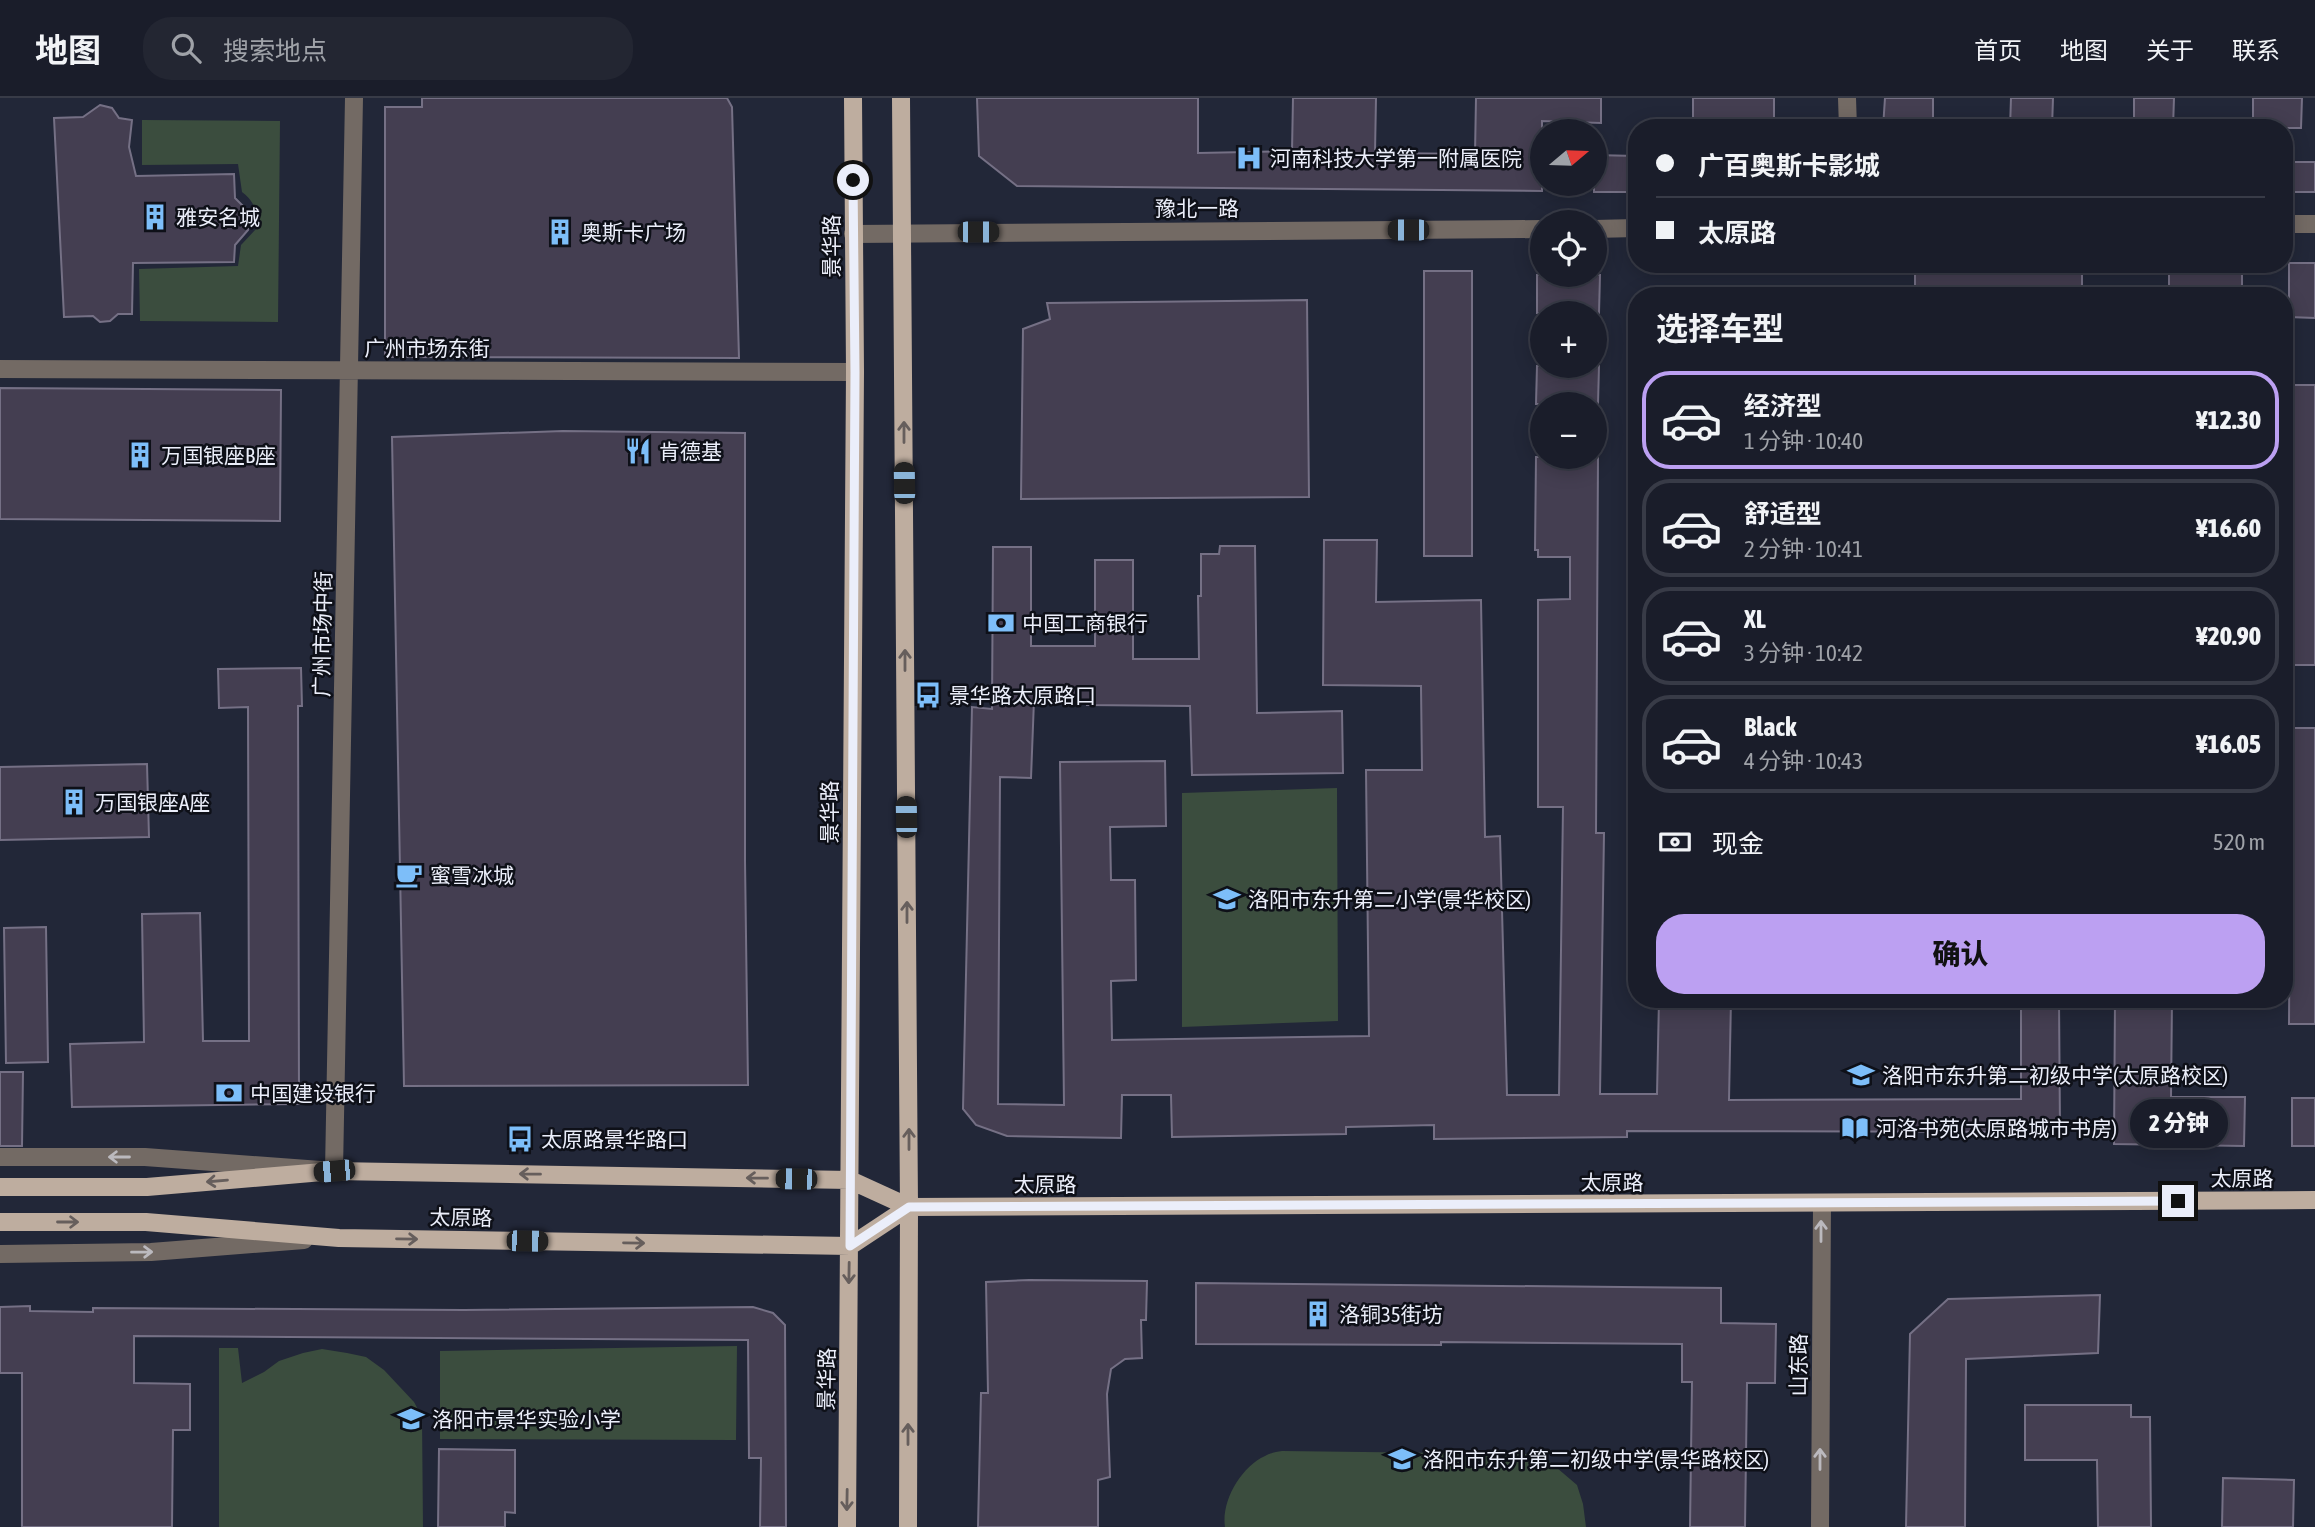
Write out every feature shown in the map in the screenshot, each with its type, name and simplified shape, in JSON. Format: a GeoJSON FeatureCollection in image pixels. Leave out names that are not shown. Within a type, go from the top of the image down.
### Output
{"type":"FeatureCollection","features":[{"type":"Feature","properties":{"kind":"main road","name":"景华路"},"geometry":{"type":"LineString","coordinates":[[847,1527],[855,372],[853,98]]}},
{"type":"Feature","properties":{"kind":"main road"},"geometry":{"type":"LineString","coordinates":[[901,98],[909,1207],[908,1527]]}},
{"type":"Feature","properties":{"kind":"main road","name":"太原路"},"geometry":{"type":"LineString","coordinates":[[0,1187],[147,1187],[334,1171],[850,1180],[909,1207],[2315,1200]]}},
{"type":"Feature","properties":{"kind":"main road"},"geometry":{"type":"LineString","coordinates":[[850,1246],[909,1207]]}},
{"type":"Feature","properties":{"kind":"main road","name":"太原路"},"geometry":{"type":"LineString","coordinates":[[0,1222],[146,1222],[339,1238],[850,1246]]}},
{"type":"Feature","properties":{"kind":"street","name":"广州市场中街"},"geometry":{"type":"LineString","coordinates":[[334,1171],[354,98]]}},
{"type":"Feature","properties":{"kind":"street"},"geometry":{"type":"LineString","coordinates":[[1847,98],[1848,119]]}},
{"type":"Feature","properties":{"kind":"street"},"geometry":{"type":"LineString","coordinates":[[2293,224],[2315,224]]}},
{"type":"Feature","properties":{"kind":"street"},"geometry":{"type":"LineString","coordinates":[[1607,229],[1628,228]]}},
{"type":"Feature","properties":{"kind":"street","name":"豫北一路"},"geometry":{"type":"LineString","coordinates":[[853,234],[1530,229]]}},
{"type":"Feature","properties":{"kind":"street","name":"广州市场东街"},"geometry":{"type":"LineString","coordinates":[[0,369],[855,372]]}},
{"type":"Feature","properties":{"kind":"street"},"geometry":{"type":"LineString","coordinates":[[0,1157],[145,1157],[334,1171]]}},
{"type":"Feature","properties":{"kind":"street","name":"山东路"},"geometry":{"type":"LineString","coordinates":[[1820,1527],[1822,1204]]}},
{"type":"Feature","properties":{"kind":"street"},"geometry":{"type":"LineString","coordinates":[[0,1254],[151,1252],[339,1238]]}},
{"type":"Feature","properties":{"kind":"green space"},"geometry":{"type":"Polygon","coordinates":[[[142,120],[280,121],[278,322],[140,321],[139,269],[238,266],[241,245],[257,228],[254,208],[242,192],[238,164],[142,165],[142,120]]]}},
{"type":"Feature","properties":{"kind":"green space"},"geometry":{"type":"Polygon","coordinates":[[[1337,788],[1338,1021],[1182,1027],[1182,793],[1337,788]]]}},
{"type":"Feature","properties":{"kind":"green space"},"geometry":{"type":"Polygon","coordinates":[[[737,1346],[736,1440],[440,1439],[440,1351],[737,1346]]]}},
{"type":"Feature","properties":{"kind":"green space"},"geometry":{"type":"Polygon","coordinates":[[[219,1348],[238,1348],[242,1383],[279,1361],[322,1349],[366,1357],[384,1370],[414,1402],[422,1417],[423,1527],[219,1527],[219,1348]]]}},
{"type":"Feature","properties":{"kind":"green space"},"geometry":{"type":"Polygon","coordinates":[[[1282,1451],[1531,1454],[1550,1462],[1577,1485],[1586,1527],[1225,1527],[1226,1506],[1241,1476],[1256,1461],[1282,1451]]]}},
{"type":"Feature","properties":{"kind":"building","name":"奥斯卡广场"},"geometry":{"type":"Polygon","coordinates":[[[422,98],[727,98],[732,107],[739,358],[385,357],[385,107],[422,107],[422,98]]]}},
{"type":"Feature","properties":{"kind":"building","name":"河南科技大学第一附属医院"},"geometry":{"type":"Polygon","coordinates":[[[977,98],[1198,98],[1198,153],[1292,151],[1293,98],[1376,98],[1375,153],[1475,154],[1476,98],[1601,98],[1601,119],[1530,119],[1530,191],[1017,186],[979,156],[977,98]]]}},
{"type":"Feature","properties":{"kind":"building"},"geometry":{"type":"Polygon","coordinates":[[[1693,98],[1774,98],[1774,119],[1693,119],[1693,98]]]}},
{"type":"Feature","properties":{"kind":"building"},"geometry":{"type":"Polygon","coordinates":[[[1885,98],[1933,98],[1933,119],[1884,119],[1885,98]]]}},
{"type":"Feature","properties":{"kind":"building"},"geometry":{"type":"Polygon","coordinates":[[[2011,98],[2053,98],[2052,119],[2010,119],[2011,98]]]}},
{"type":"Feature","properties":{"kind":"building"},"geometry":{"type":"Polygon","coordinates":[[[2134,98],[2174,98],[2173,119],[2134,119],[2134,98]]]}},
{"type":"Feature","properties":{"kind":"building"},"geometry":{"type":"Polygon","coordinates":[[[2253,98],[2302,98],[2301,128],[2293,128],[2293,119],[2253,119],[2253,98]]]}},
{"type":"Feature","properties":{"kind":"building","name":"雅安名城"},"geometry":{"type":"Polygon","coordinates":[[[100,105],[112,108],[119,118],[132,120],[129,147],[136,176],[234,174],[235,198],[248,211],[250,222],[248,230],[235,245],[234,262],[133,263],[132,314],[118,314],[110,321],[100,322],[93,316],[64,317],[54,118],[83,117],[100,105]]]}},
{"type":"Feature","properties":{"kind":"building"},"geometry":{"type":"Polygon","coordinates":[[[1607,155],[1628,156],[1628,192],[1607,192],[1607,155]]]}},
{"type":"Feature","properties":{"kind":"building"},"geometry":{"type":"Polygon","coordinates":[[[2293,162],[2315,162],[2315,192],[2293,192],[2293,162]]]}},
{"type":"Feature","properties":{"kind":"building"},"geometry":{"type":"Polygon","coordinates":[[[2293,263],[2315,263],[2315,318],[2293,317],[2293,287],[2289,287],[2289,273],[2293,273],[2293,263]]]}},
{"type":"Feature","properties":{"kind":"building"},"geometry":{"type":"Polygon","coordinates":[[[1424,271],[1472,271],[1472,556],[1424,556],[1424,271]]]}},
{"type":"Feature","properties":{"kind":"building"},"geometry":{"type":"Polygon","coordinates":[[[1915,273],[2082,273],[2082,287],[1915,287],[1915,273]]]}},
{"type":"Feature","properties":{"kind":"building"},"geometry":{"type":"Polygon","coordinates":[[[2169,273],[2242,273],[2242,287],[2169,287],[2169,273]]]}},
{"type":"Feature","properties":{"kind":"building"},"geometry":{"type":"Polygon","coordinates":[[[1537,287],[1600,287],[1599,301],[1537,301],[1537,287]]]}},
{"type":"Feature","properties":{"kind":"building"},"geometry":{"type":"Polygon","coordinates":[[[1307,300],[1309,497],[1021,499],[1023,329],[1050,319],[1047,303],[1307,300]]]}},
{"type":"Feature","properties":{"kind":"building"},"geometry":{"type":"Polygon","coordinates":[[[1537,378],[1599,378],[1598,392],[1536,392],[1537,378]]]}},
{"type":"Feature","properties":{"kind":"building"},"geometry":{"type":"Polygon","coordinates":[[[2293,385],[2315,385],[2315,665],[2293,665],[2293,385]]]}},
{"type":"Feature","properties":{"kind":"building","name":"万国银座B座"},"geometry":{"type":"Polygon","coordinates":[[[0,388],[281,390],[280,521],[0,519],[0,388]]]}},
{"type":"Feature","properties":{"kind":"building"},"geometry":{"type":"Polygon","coordinates":[[[563,431],[745,433],[748,1085],[404,1086],[392,437],[563,431]]]}},
{"type":"Feature","properties":{"kind":"building"},"geometry":{"type":"Polygon","coordinates":[[[1536,469],[1598,469],[1596,833],[1604,833],[1600,1094],[1657,1094],[1659,1008],[1731,1008],[1729,1100],[2021,1099],[2021,1008],[2059,1008],[2060,1132],[1627,1131],[1627,1137],[1434,1139],[1434,1125],[1346,1127],[1346,1134],[1172,1137],[1171,1095],[1122,1095],[1121,1138],[1007,1136],[976,1125],[963,1109],[972,707],[992,709],[993,547],[1031,547],[1031,646],[1095,646],[1095,560],[1133,560],[1133,659],[1199,659],[1198,596],[1201,596],[1201,554],[1219,554],[1220,546],[1255,546],[1257,713],[1342,711],[1343,773],[1192,775],[1190,706],[1087,705],[1087,700],[1034,700],[1031,778],[1000,777],[998,1104],[1064,1105],[1060,762],[1165,761],[1166,826],[1110,827],[1111,880],[1135,880],[1136,980],[1111,981],[1112,1040],[1369,1036],[1366,770],[1422,770],[1421,686],[1323,685],[1324,540],[1377,540],[1376,602],[1481,600],[1485,837],[1500,836],[1507,1095],[1559,1095],[1563,807],[1538,807],[1538,600],[1570,599],[1570,557],[1538,557],[1538,550],[1535,550],[1536,469]]]}},
{"type":"Feature","properties":{"kind":"building"},"geometry":{"type":"Polygon","coordinates":[[[301,668],[302,706],[298,706],[299,1104],[72,1107],[70,1044],[144,1042],[142,914],[200,913],[203,1041],[249,1041],[248,707],[219,708],[218,669],[301,668]]]}},
{"type":"Feature","properties":{"kind":"building"},"geometry":{"type":"Polygon","coordinates":[[[2293,728],[2315,728],[2315,1024],[2289,1024],[2289,1008],[2293,1008],[2293,728]]]}},
{"type":"Feature","properties":{"kind":"building","name":"万国银座A座"},"geometry":{"type":"Polygon","coordinates":[[[147,764],[149,837],[0,840],[0,767],[147,764]]]}},
{"type":"Feature","properties":{"kind":"building"},"geometry":{"type":"Polygon","coordinates":[[[46,927],[48,1062],[6,1063],[4,928],[46,927]]]}},
{"type":"Feature","properties":{"kind":"building"},"geometry":{"type":"Polygon","coordinates":[[[2115,1008],[2172,1008],[2171,1097],[2245,1097],[2244,1146],[2114,1144],[2115,1008]]]}},
{"type":"Feature","properties":{"kind":"building"},"geometry":{"type":"Polygon","coordinates":[[[0,1072],[23,1072],[22,1146],[0,1146],[0,1072]]]}},
{"type":"Feature","properties":{"kind":"building"},"geometry":{"type":"Polygon","coordinates":[[[2292,1098],[2315,1098],[2315,1146],[2292,1146],[2292,1098]]]}},
{"type":"Feature","properties":{"kind":"building"},"geometry":{"type":"Polygon","coordinates":[[[1147,1281],[1146,1320],[1141,1320],[1142,1358],[1125,1359],[1111,1369],[1107,1394],[1110,1477],[1098,1480],[1098,1527],[978,1527],[981,1393],[988,1393],[986,1282],[1147,1281]]]}},
{"type":"Feature","properties":{"kind":"building"},"geometry":{"type":"Polygon","coordinates":[[[1196,1283],[1721,1288],[1721,1323],[1776,1324],[1775,1383],[1747,1383],[1745,1527],[1690,1527],[1692,1382],[1682,1382],[1682,1344],[1196,1344],[1196,1283]]]}},
{"type":"Feature","properties":{"kind":"building"},"geometry":{"type":"Polygon","coordinates":[[[2100,1295],[2098,1353],[1966,1359],[1965,1527],[1906,1527],[1910,1334],[1948,1299],[2100,1295]]]}},
{"type":"Feature","properties":{"kind":"building"},"geometry":{"type":"Polygon","coordinates":[[[30,1306],[30,1311],[93,1312],[93,1308],[464,1310],[753,1307],[773,1313],[785,1325],[786,1527],[760,1527],[761,1458],[749,1458],[748,1340],[134,1336],[134,1383],[190,1384],[190,1430],[173,1430],[172,1527],[22,1527],[22,1373],[0,1373],[0,1307],[30,1306]]]}},
{"type":"Feature","properties":{"kind":"building"},"geometry":{"type":"Polygon","coordinates":[[[2025,1405],[2131,1405],[2131,1417],[2150,1417],[2151,1527],[2098,1527],[2097,1460],[2025,1460],[2025,1405]]]}},
{"type":"Feature","properties":{"kind":"building"},"geometry":{"type":"Polygon","coordinates":[[[439,1449],[515,1450],[515,1513],[505,1512],[505,1527],[438,1527],[439,1449]]]}},
{"type":"Feature","properties":{"kind":"building"},"geometry":{"type":"Polygon","coordinates":[[[2223,1478],[2294,1480],[2293,1527],[2222,1527],[2223,1478]]]}},
{"type":"Feature","properties":{"kind":"place","name":"河南科技大学第一附属医院"},"geometry":{"type":"Point","coordinates":[1249,158]}},
{"type":"Feature","properties":{"kind":"place","name":"雅安名城"},"geometry":{"type":"Point","coordinates":[155,217]}},
{"type":"Feature","properties":{"kind":"place","name":"奥斯卡广场"},"geometry":{"type":"Point","coordinates":[560,232]}},
{"type":"Feature","properties":{"kind":"place","name":"肯德基"},"geometry":{"type":"Point","coordinates":[638,451]}},
{"type":"Feature","properties":{"kind":"place","name":"万国银座B座"},"geometry":{"type":"Point","coordinates":[140,455]}},
{"type":"Feature","properties":{"kind":"place","name":"中国工商银行"},"geometry":{"type":"Point","coordinates":[1001,623]}},
{"type":"Feature","properties":{"kind":"place","name":"景华路太原路口"},"geometry":{"type":"Point","coordinates":[928,695]}},
{"type":"Feature","properties":{"kind":"place","name":"万国银座A座"},"geometry":{"type":"Point","coordinates":[74,802]}},
{"type":"Feature","properties":{"kind":"place","name":"蜜雪冰城"},"geometry":{"type":"Point","coordinates":[409,875]}},
{"type":"Feature","properties":{"kind":"place","name":"洛阳市东升第二小学(景华校区)"},"geometry":{"type":"Point","coordinates":[1227,899]}},
{"type":"Feature","properties":{"kind":"place","name":"洛阳市东升第二初级中学(太原路校区)"},"geometry":{"type":"Point","coordinates":[1861,1075]}},
{"type":"Feature","properties":{"kind":"place","name":"中国建设银行"},"geometry":{"type":"Point","coordinates":[229,1093]}},
{"type":"Feature","properties":{"kind":"place","name":"河洛书苑(太原路城市书房)"},"geometry":{"type":"Point","coordinates":[1855,1128]}},
{"type":"Feature","properties":{"kind":"place","name":"太原路景华路口"},"geometry":{"type":"Point","coordinates":[520,1139]}},
{"type":"Feature","properties":{"kind":"place","name":"洛铜35街坊"},"geometry":{"type":"Point","coordinates":[1318,1314]}},
{"type":"Feature","properties":{"kind":"place","name":"洛阳市景华实验小学"},"geometry":{"type":"Point","coordinates":[411,1419]}},
{"type":"Feature","properties":{"kind":"place","name":"洛阳市东升第二初级中学(景华路校区)"},"geometry":{"type":"Point","coordinates":[1402,1459]}},
{"type":"Feature","properties":{"kind":"route"},"geometry":{"type":"LineString","coordinates":[[853,180],[855,372],[850,1246],[909,1207],[2178,1201]]}}]}
